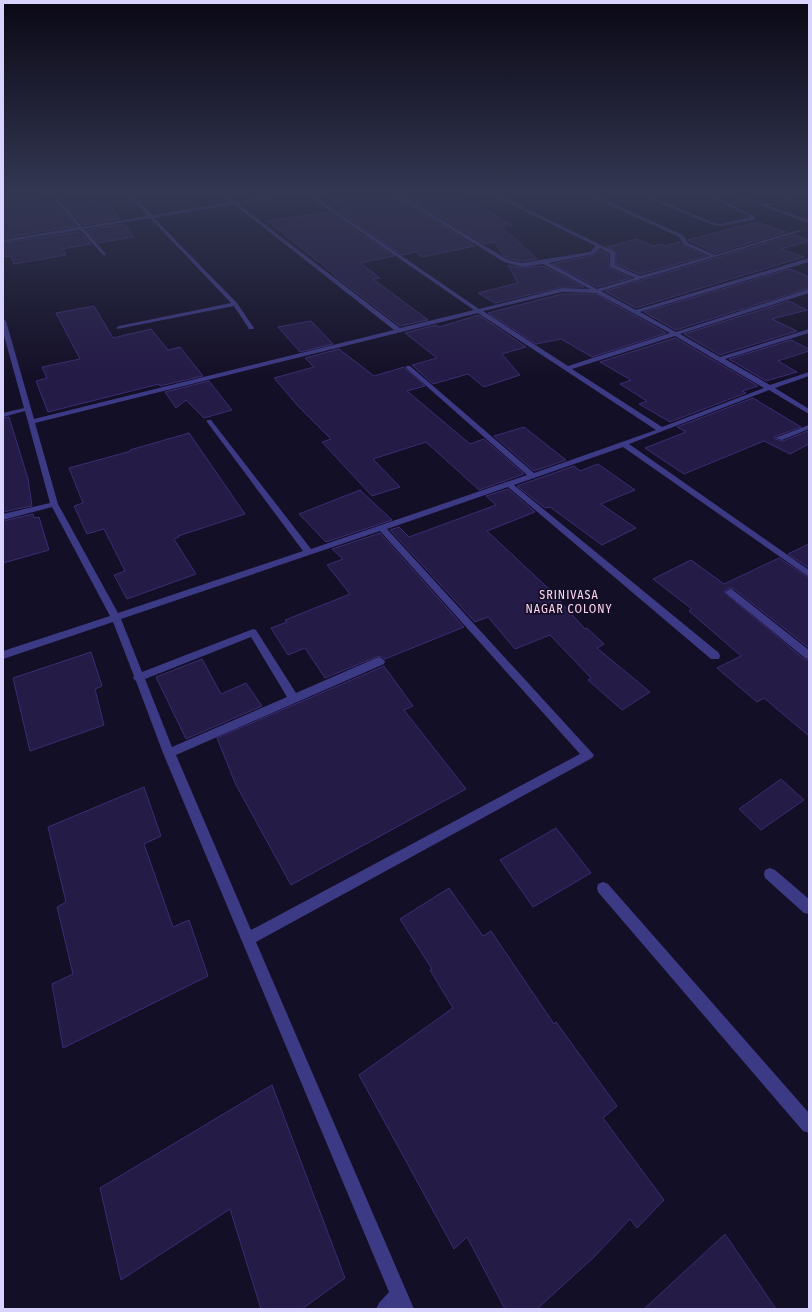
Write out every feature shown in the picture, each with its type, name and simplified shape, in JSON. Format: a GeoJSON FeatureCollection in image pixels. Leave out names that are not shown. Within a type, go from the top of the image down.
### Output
{"type":"FeatureCollection","features":[{"type":"Feature","properties":{"kind":"street"},"geometry":{"type":"LineString","coordinates":[[187,255],[235,304],[252,328]]}},
{"type":"Feature","properties":{"kind":"street"},"geometry":{"type":"LineString","coordinates":[[301,255],[398,330]]}},
{"type":"Feature","properties":{"kind":"street"},"geometry":{"type":"LineString","coordinates":[[397,255],[479,311],[661,430]]}},
{"type":"Feature","properties":{"kind":"street"},"geometry":{"type":"LineString","coordinates":[[496,255],[505,261],[522,265],[580,255]]}},
{"type":"Feature","properties":{"kind":"street"},"geometry":{"type":"LineString","coordinates":[[613,255],[612,266],[640,278]]}},
{"type":"Feature","properties":{"kind":"street"},"geometry":{"type":"LineString","coordinates":[[30,422],[562,290],[596,291],[714,256]]}},
{"type":"Feature","properties":{"kind":"street"},"geometry":{"type":"LineString","coordinates":[[634,312],[809,260]]}},
{"type":"Feature","properties":{"kind":"street"},"geometry":{"type":"LineString","coordinates":[[544,262],[770,387],[809,412]]}},
{"type":"Feature","properties":{"kind":"street"},"geometry":{"type":"LineString","coordinates":[[568,368],[809,291]]}},
{"type":"Feature","properties":{"kind":"street"},"geometry":{"type":"LineString","coordinates":[[119,328],[235,304]]}},
{"type":"Feature","properties":{"kind":"street"},"geometry":{"type":"LineString","coordinates":[[3,321],[7,346],[54,504],[116,618],[168,753],[402,1302],[384,1309]]}},
{"type":"Feature","properties":{"kind":"street"},"geometry":{"type":"LineString","coordinates":[[719,359],[809,331]]}},
{"type":"Feature","properties":{"kind":"street"},"geometry":{"type":"LineString","coordinates":[[408,367],[533,476]]}},
{"type":"Feature","properties":{"kind":"street"},"geometry":{"type":"LineString","coordinates":[[3,655],[309,553],[533,476],[624,444],[770,387],[809,374]]}},
{"type":"Feature","properties":{"kind":"street"},"geometry":{"type":"LineString","coordinates":[[3,415],[26,409]]}},
{"type":"Feature","properties":{"kind":"street"},"geometry":{"type":"LineString","coordinates":[[209,421],[309,553]]}},
{"type":"Feature","properties":{"kind":"street"},"geometry":{"type":"LineString","coordinates":[[779,438],[809,427]]}},
{"type":"Feature","properties":{"kind":"street"},"geometry":{"type":"LineString","coordinates":[[624,444],[809,574]]}},
{"type":"Feature","properties":{"kind":"street"},"geometry":{"type":"LineString","coordinates":[[509,484],[715,656]]}},
{"type":"Feature","properties":{"kind":"street"},"geometry":{"type":"LineString","coordinates":[[3,517],[54,504]]}},
{"type":"Feature","properties":{"kind":"street"},"geometry":{"type":"LineString","coordinates":[[247,939],[588,755],[382,528]]}},
{"type":"Feature","properties":{"kind":"street"},"geometry":{"type":"LineString","coordinates":[[730,592],[809,655]]}},
{"type":"Feature","properties":{"kind":"street"},"geometry":{"type":"LineString","coordinates":[[138,678],[253,632],[294,699]]}},
{"type":"Feature","properties":{"kind":"street"},"geometry":{"type":"LineString","coordinates":[[168,753],[380,661]]}},
{"type":"Feature","properties":{"kind":"street"},"geometry":{"type":"LineString","coordinates":[[770,874],[809,908]]}},
{"type":"Feature","properties":{"kind":"street"},"geometry":{"type":"LineString","coordinates":[[603,888],[809,1124]]}},
{"type":"Feature","properties":{"kind":"building"},"geometry":{"type":"Polygon","coordinates":[[[3,255],[65,255],[14,264],[11,256],[3,257],[3,255]]]}},
{"type":"Feature","properties":{"kind":"building"},"geometry":{"type":"Polygon","coordinates":[[[310,255],[393,255],[394,256],[360,263],[380,278],[373,279],[428,320],[400,326],[310,255]]]}},
{"type":"Feature","properties":{"kind":"building"},"geometry":{"type":"Polygon","coordinates":[[[503,255],[533,255],[537,259],[522,261],[509,259],[503,255]]]}},
{"type":"Feature","properties":{"kind":"building"},"geometry":{"type":"Polygon","coordinates":[[[593,255],[608,255],[609,268],[631,278],[597,287],[553,264],[593,255]]]}},
{"type":"Feature","properties":{"kind":"building"},"geometry":{"type":"Polygon","coordinates":[[[616,255],[706,256],[640,274],[616,264],[616,255]]]}},
{"type":"Feature","properties":{"kind":"building"},"geometry":{"type":"Polygon","coordinates":[[[726,255],[799,255],[804,257],[636,308],[605,291],[726,255]]]}},
{"type":"Feature","properties":{"kind":"building"},"geometry":{"type":"Polygon","coordinates":[[[508,265],[522,268],[543,266],[584,287],[562,287],[495,303],[478,293],[518,283],[508,265]]]}},
{"type":"Feature","properties":{"kind":"building"},"geometry":{"type":"Polygon","coordinates":[[[790,269],[809,277],[809,288],[676,330],[644,312],[790,269]]]}},
{"type":"Feature","properties":{"kind":"building"},"geometry":{"type":"Polygon","coordinates":[[[562,294],[596,294],[666,333],[592,357],[561,339],[536,344],[488,313],[562,294]]]}},
{"type":"Feature","properties":{"kind":"building"},"geometry":{"type":"Polygon","coordinates":[[[789,301],[807,310],[772,319],[797,331],[720,355],[684,334],[789,301]]]}},
{"type":"Feature","properties":{"kind":"building"},"geometry":{"type":"Polygon","coordinates":[[[94,306],[113,338],[151,329],[168,350],[180,347],[203,376],[160,386],[159,384],[48,412],[36,381],[47,378],[42,367],[80,359],[56,313],[94,306]]]}},
{"type":"Feature","properties":{"kind":"building"},"geometry":{"type":"Polygon","coordinates":[[[479,315],[526,347],[502,354],[520,375],[484,387],[468,374],[433,384],[412,365],[437,358],[405,333],[436,325],[439,327],[479,315]]]}},
{"type":"Feature","properties":{"kind":"building"},"geometry":{"type":"Polygon","coordinates":[[[311,321],[333,344],[300,352],[278,327],[311,321]]]}},
{"type":"Feature","properties":{"kind":"building"},"geometry":{"type":"Polygon","coordinates":[[[675,338],[758,386],[742,391],[746,393],[670,422],[639,404],[647,401],[620,384],[631,380],[600,362],[675,338]]]}},
{"type":"Feature","properties":{"kind":"building"},"geometry":{"type":"Polygon","coordinates":[[[791,340],[809,349],[809,351],[778,361],[797,372],[766,381],[729,359],[791,340]]]}},
{"type":"Feature","properties":{"kind":"building"},"geometry":{"type":"Polygon","coordinates":[[[339,349],[374,376],[404,367],[425,386],[407,391],[470,444],[484,439],[524,474],[479,490],[426,442],[373,459],[400,487],[372,496],[322,442],[331,439],[298,406],[274,378],[314,367],[305,358],[339,349]]]}},
{"type":"Feature","properties":{"kind":"building"},"geometry":{"type":"Polygon","coordinates":[[[209,381],[232,410],[204,418],[186,400],[176,408],[165,392],[209,381]]]}},
{"type":"Feature","properties":{"kind":"building"},"geometry":{"type":"Polygon","coordinates":[[[753,398],[801,427],[774,437],[775,439],[783,441],[808,431],[809,444],[790,454],[764,441],[684,474],[645,448],[686,432],[677,427],[753,398]]]}},
{"type":"Feature","properties":{"kind":"building"},"geometry":{"type":"Polygon","coordinates":[[[9,417],[28,479],[32,506],[3,512],[3,418],[9,417]]]}},
{"type":"Feature","properties":{"kind":"building"},"geometry":{"type":"Polygon","coordinates":[[[524,427],[566,460],[534,471],[494,436],[524,427]]]}},
{"type":"Feature","properties":{"kind":"building"},"geometry":{"type":"Polygon","coordinates":[[[189,433],[245,514],[178,536],[179,537],[174,539],[196,574],[127,599],[114,575],[125,571],[104,529],[87,534],[74,506],[83,503],[69,468],[189,433]]]}},
{"type":"Feature","properties":{"kind":"building"},"geometry":{"type":"Polygon","coordinates":[[[598,464],[635,490],[601,504],[636,528],[602,545],[550,507],[545,508],[517,486],[574,466],[580,471],[598,464]]]}},
{"type":"Feature","properties":{"kind":"building"},"geometry":{"type":"Polygon","coordinates":[[[508,489],[535,512],[487,531],[549,589],[585,629],[587,628],[604,644],[597,648],[650,692],[622,710],[588,680],[591,678],[550,635],[515,649],[488,617],[475,622],[390,530],[399,527],[409,537],[496,505],[486,496],[508,489]]]}},
{"type":"Feature","properties":{"kind":"building"},"geometry":{"type":"Polygon","coordinates":[[[360,490],[392,520],[326,542],[299,514],[360,490]]]}},
{"type":"Feature","properties":{"kind":"building"},"geometry":{"type":"Polygon","coordinates":[[[33,514],[34,518],[39,517],[49,550],[3,563],[3,521],[33,514]]]}},
{"type":"Feature","properties":{"kind":"building"},"geometry":{"type":"Polygon","coordinates":[[[380,533],[464,627],[385,659],[381,656],[376,657],[325,678],[305,648],[288,655],[271,628],[287,622],[285,620],[350,594],[327,565],[343,559],[332,549],[380,533]]]}},
{"type":"Feature","properties":{"kind":"building"},"geometry":{"type":"Polygon","coordinates":[[[809,544],[809,568],[788,554],[809,544]]]}},
{"type":"Feature","properties":{"kind":"building"},"geometry":{"type":"Polygon","coordinates":[[[779,558],[809,578],[809,648],[734,589],[729,588],[724,592],[804,659],[809,660],[809,736],[764,698],[757,702],[717,668],[741,656],[689,611],[692,609],[653,579],[691,560],[724,584],[779,558]]]}},
{"type":"Feature","properties":{"kind":"building"},"geometry":{"type":"Polygon","coordinates":[[[91,652],[102,686],[95,689],[104,725],[30,751],[13,678],[91,652]]]}},
{"type":"Feature","properties":{"kind":"building"},"geometry":{"type":"Polygon","coordinates":[[[202,659],[221,694],[246,683],[262,706],[186,739],[156,677],[202,659]]]}},
{"type":"Feature","properties":{"kind":"building"},"geometry":{"type":"Polygon","coordinates":[[[384,666],[413,706],[404,710],[466,789],[291,885],[236,785],[217,738],[384,666]]]}},
{"type":"Feature","properties":{"kind":"building"},"geometry":{"type":"Polygon","coordinates":[[[781,779],[804,800],[761,830],[739,809],[781,779]]]}},
{"type":"Feature","properties":{"kind":"building"},"geometry":{"type":"Polygon","coordinates":[[[144,787],[161,836],[144,844],[173,927],[189,920],[208,976],[63,1048],[52,984],[73,974],[57,907],[66,902],[48,827],[144,787]]]}},
{"type":"Feature","properties":{"kind":"building"},"geometry":{"type":"Polygon","coordinates":[[[556,828],[591,873],[533,907],[500,860],[556,828]]]}},
{"type":"Feature","properties":{"kind":"building"},"geometry":{"type":"Polygon","coordinates":[[[449,888],[483,936],[491,931],[554,1024],[556,1022],[617,1106],[603,1118],[664,1200],[637,1228],[630,1219],[594,1257],[537,1309],[505,1309],[467,1237],[454,1249],[359,1075],[453,1008],[430,970],[432,969],[400,919],[449,888]]]}},
{"type":"Feature","properties":{"kind":"building"},"geometry":{"type":"Polygon","coordinates":[[[272,1085],[345,1278],[302,1309],[261,1309],[230,1209],[121,1280],[100,1188],[272,1085]]]}},
{"type":"Feature","properties":{"kind":"building"},"geometry":{"type":"Polygon","coordinates":[[[725,1234],[776,1309],[644,1309],[725,1234]]]}},
{"type":"Feature","properties":{"kind":"district","name":"SRINIVASA NAGAR COLONY"},"geometry":{"type":"Point","coordinates":[569,602]}}]}
